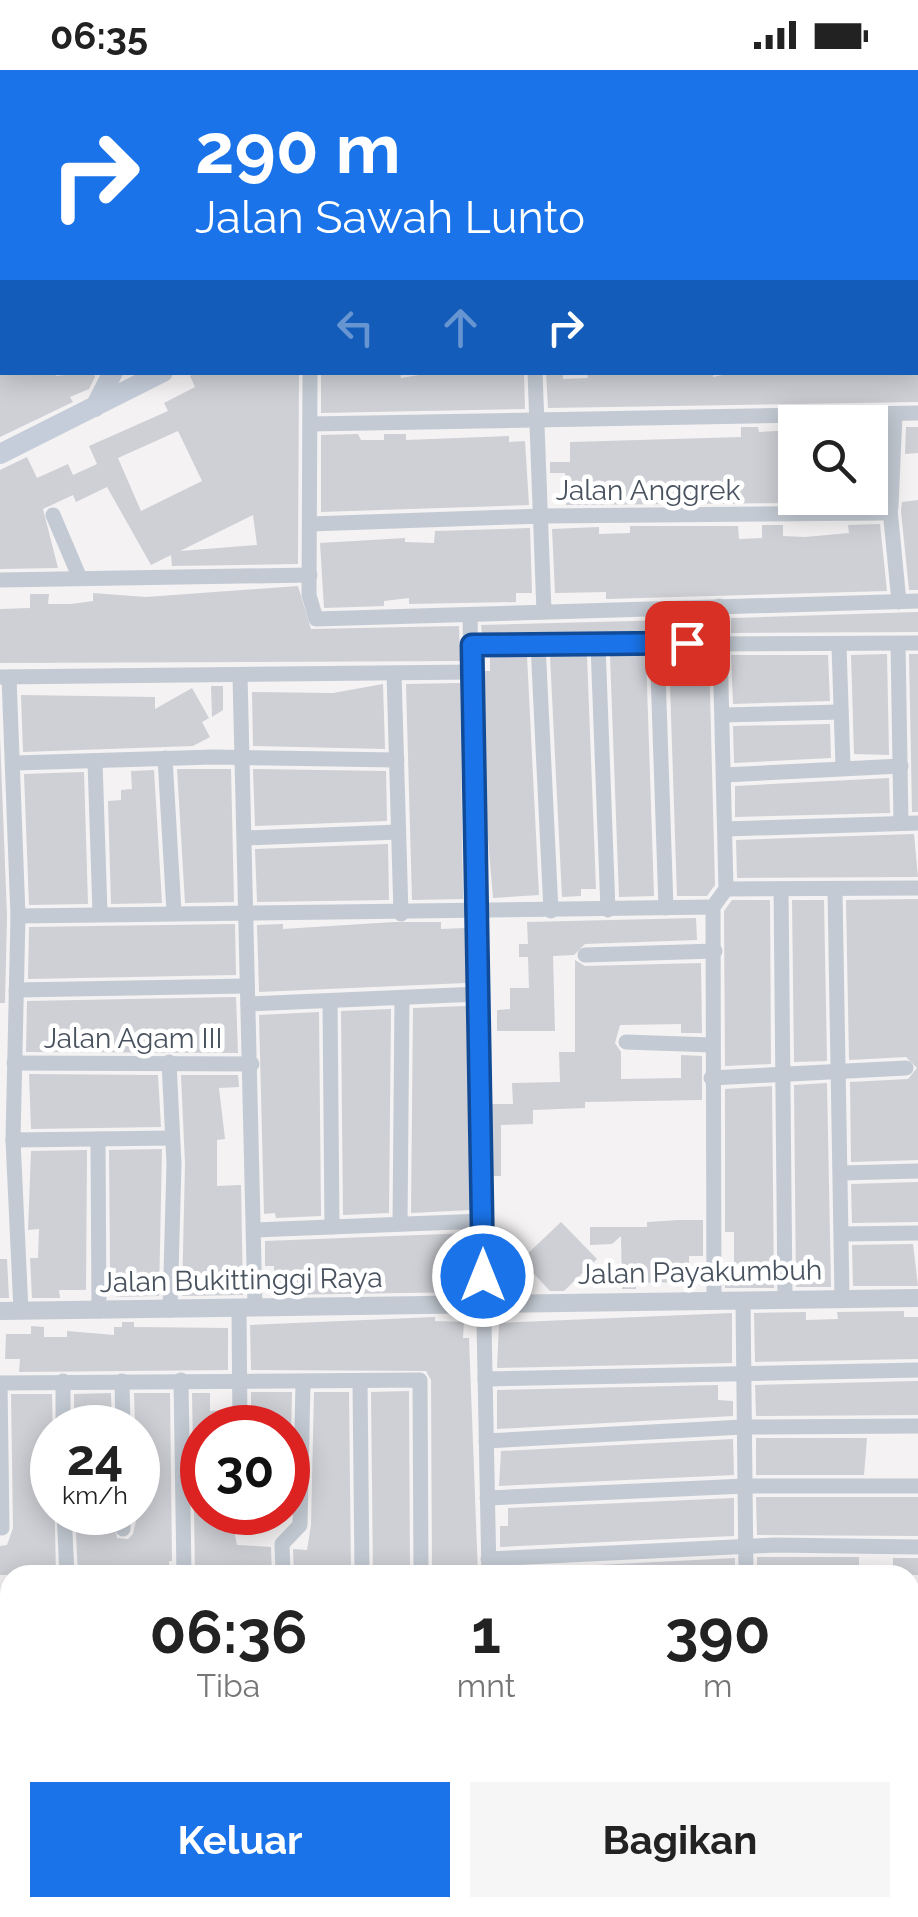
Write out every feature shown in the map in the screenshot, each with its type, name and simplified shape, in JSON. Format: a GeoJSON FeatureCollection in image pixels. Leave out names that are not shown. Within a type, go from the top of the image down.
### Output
{"type":"FeatureCollection","features":[{"type":"Feature","properties":{"kind":"main road"},"geometry":{"type":"LineString","coordinates":[[94,409],[112,375]]}},
{"type":"Feature","properties":{"kind":"main road"},"geometry":{"type":"LineString","coordinates":[[0,454],[157,375]]}},
{"type":"Feature","properties":{"kind":"street"},"geometry":{"type":"LineString","coordinates":[[116,375],[125,392]]}},
{"type":"Feature","properties":{"kind":"street"},"geometry":{"type":"LineString","coordinates":[[310,375],[310,574],[311,613],[316,619],[918,601]]}},
{"type":"Feature","properties":{"kind":"street"},"geometry":{"type":"LineString","coordinates":[[535,375],[544,612]]}},
{"type":"Feature","properties":{"kind":"street"},"geometry":{"type":"LineString","coordinates":[[895,414],[890,509],[899,602]]}},
{"type":"Feature","properties":{"kind":"street"},"geometry":{"type":"LineString","coordinates":[[310,424],[918,414]]}},
{"type":"Feature","properties":{"kind":"street","name":"Jalan Anggrek"},"geometry":{"type":"LineString","coordinates":[[310,524],[542,516],[884,513],[890,509]]}},
{"type":"Feature","properties":{"kind":"street"},"geometry":{"type":"LineString","coordinates":[[53,516],[79,576]]}},
{"type":"Feature","properties":{"kind":"street"},"geometry":{"type":"LineString","coordinates":[[0,580],[310,574]]}},
{"type":"Feature","properties":{"kind":"street"},"geometry":{"type":"LineString","coordinates":[[714,1301],[713,908],[726,889],[719,606]]}},
{"type":"Feature","properties":{"kind":"street"},"geometry":{"type":"LineString","coordinates":[[470,616],[488,1565]]}},
{"type":"Feature","properties":{"kind":"street"},"geometry":{"type":"LineString","coordinates":[[657,642],[666,908]]}},
{"type":"Feature","properties":{"kind":"street"},"geometry":{"type":"LineString","coordinates":[[538,644],[550,911]]}},
{"type":"Feature","properties":{"kind":"street"},"geometry":{"type":"LineString","coordinates":[[726,829],[910,823],[901,766],[898,644]]}},
{"type":"Feature","properties":{"kind":"street"},"geometry":{"type":"LineString","coordinates":[[472,645],[918,644]]}},
{"type":"Feature","properties":{"kind":"street"},"geometry":{"type":"LineString","coordinates":[[598,645],[608,910]]}},
{"type":"Feature","properties":{"kind":"street"},"geometry":{"type":"LineString","coordinates":[[839,645],[844,767]]}},
{"type":"Feature","properties":{"kind":"street"},"geometry":{"type":"LineString","coordinates":[[21,1312],[9,1134],[8,945],[18,916],[15,763],[4,677],[472,672]]}},
{"type":"Feature","properties":{"kind":"street"},"geometry":{"type":"LineString","coordinates":[[394,673],[401,914]]}},
{"type":"Feature","properties":{"kind":"street"},"geometry":{"type":"LineString","coordinates":[[239,1405],[255,1230],[240,675]]}},
{"type":"Feature","properties":{"kind":"street"},"geometry":{"type":"LineString","coordinates":[[723,715],[842,712]]}},
{"type":"Feature","properties":{"kind":"street"},"geometry":{"type":"LineString","coordinates":[[15,763],[166,758],[397,760]]}},
{"type":"Feature","properties":{"kind":"street"},"geometry":{"type":"LineString","coordinates":[[166,758],[174,912]]}},
{"type":"Feature","properties":{"kind":"street"},"geometry":{"type":"LineString","coordinates":[[95,761],[100,913]]}},
{"type":"Feature","properties":{"kind":"street"},"geometry":{"type":"LineString","coordinates":[[724,775],[901,766]]}},
{"type":"Feature","properties":{"kind":"street"},"geometry":{"type":"LineString","coordinates":[[246,838],[398,832]]}},
{"type":"Feature","properties":{"kind":"street"},"geometry":{"type":"LineString","coordinates":[[726,889],[918,888]]}},
{"type":"Feature","properties":{"kind":"street"},"geometry":{"type":"LineString","coordinates":[[781,889],[785,1298]]}},
{"type":"Feature","properties":{"kind":"street"},"geometry":{"type":"LineString","coordinates":[[835,891],[842,1298]]}},
{"type":"Feature","properties":{"kind":"street"},"geometry":{"type":"LineString","coordinates":[[18,916],[713,908]]}},
{"type":"Feature","properties":{"kind":"street"},"geometry":{"type":"LineString","coordinates":[[585,955],[715,951]]}},
{"type":"Feature","properties":{"kind":"street"},"geometry":{"type":"LineString","coordinates":[[11,1001],[246,986]]}},
{"type":"Feature","properties":{"kind":"street"},"geometry":{"type":"LineString","coordinates":[[248,1004],[479,994]]}},
{"type":"Feature","properties":{"kind":"street"},"geometry":{"type":"LineString","coordinates":[[400,1224],[402,998]]}},
{"type":"Feature","properties":{"kind":"street"},"geometry":{"type":"LineString","coordinates":[[330,1001],[332,1227]]}},
{"type":"Feature","properties":{"kind":"street"},"geometry":{"type":"LineString","coordinates":[[626,1042],[712,1044]]}},
{"type":"Feature","properties":{"kind":"street"},"geometry":{"type":"LineString","coordinates":[[169,1062],[170,1310]]}},
{"type":"Feature","properties":{"kind":"street","name":"Jalan Agam III"},"geometry":{"type":"LineString","coordinates":[[10,1067],[169,1062],[252,1064]]}},
{"type":"Feature","properties":{"kind":"street"},"geometry":{"type":"LineString","coordinates":[[712,1078],[906,1068]]}},
{"type":"Feature","properties":{"kind":"street"},"geometry":{"type":"LineString","coordinates":[[9,1134],[172,1138]]}},
{"type":"Feature","properties":{"kind":"street"},"geometry":{"type":"LineString","coordinates":[[98,1139],[99,1311]]}},
{"type":"Feature","properties":{"kind":"street"},"geometry":{"type":"LineString","coordinates":[[842,1173],[918,1171]]}},
{"type":"Feature","properties":{"kind":"street"},"geometry":{"type":"LineString","coordinates":[[255,1230],[483,1221]]}},
{"type":"Feature","properties":{"kind":"street"},"geometry":{"type":"LineString","coordinates":[[843,1234],[918,1234]]}},
{"type":"Feature","properties":{"kind":"street"},"geometry":{"type":"LineString","coordinates":[[0,1241],[18,1240]]}},
{"type":"Feature","properties":{"kind":"street","name":"Jalan Payakumbuh"},"geometry":{"type":"LineString","coordinates":[[483,1303],[918,1298]]}},
{"type":"Feature","properties":{"kind":"street"},"geometry":{"type":"LineString","coordinates":[[743,1301],[746,1565]]}},
{"type":"Feature","properties":{"kind":"street","name":"Jalan Bukittinggi Raya"},"geometry":{"type":"LineString","coordinates":[[0,1311],[483,1303]]}},
{"type":"Feature","properties":{"kind":"street"},"geometry":{"type":"LineString","coordinates":[[485,1379],[742,1370],[918,1370]]}},
{"type":"Feature","properties":{"kind":"street"},"geometry":{"type":"LineString","coordinates":[[181,1380],[184,1565]]}},
{"type":"Feature","properties":{"kind":"street"},"geometry":{"type":"LineString","coordinates":[[2,1528],[0,1383],[420,1380],[421,1565]]}},
{"type":"Feature","properties":{"kind":"street"},"geometry":{"type":"LineString","coordinates":[[63,1381],[63,1405]]}},
{"type":"Feature","properties":{"kind":"street"},"geometry":{"type":"LineString","coordinates":[[122,1381],[122,1405]]}},
{"type":"Feature","properties":{"kind":"street"},"geometry":{"type":"LineString","coordinates":[[283,1565],[282,1544],[300,1525],[302,1382]]}},
{"type":"Feature","properties":{"kind":"street"},"geometry":{"type":"LineString","coordinates":[[360,1382],[362,1565]]}},
{"type":"Feature","properties":{"kind":"street"},"geometry":{"type":"LineString","coordinates":[[486,1441],[743,1427],[918,1426]]}},
{"type":"Feature","properties":{"kind":"street"},"geometry":{"type":"LineString","coordinates":[[487,1498],[745,1486],[918,1486]]}},
{"type":"Feature","properties":{"kind":"street"},"geometry":{"type":"LineString","coordinates":[[65,1535],[66,1565]]}},
{"type":"Feature","properties":{"kind":"street"},"geometry":{"type":"LineString","coordinates":[[514,1565],[745,1547],[918,1547]]}},
{"type":"Feature","properties":{"kind":"building"},"geometry":{"type":"Polygon","coordinates":[[[0,375],[94,375],[89,389],[70,397],[73,402],[0,437],[0,375]]]}},
{"type":"Feature","properties":{"kind":"building"},"geometry":{"type":"Polygon","coordinates":[[[192,375],[299,375],[298,564],[172,566],[171,555],[151,565],[107,487],[76,502],[73,495],[43,509],[58,568],[0,569],[0,470],[27,457],[37,478],[68,464],[73,475],[97,464],[89,446],[168,411],[164,403],[195,387],[192,375]],[[178,431],[118,458],[141,511],[202,481],[178,431]],[[253,515],[180,551],[257,545],[253,515]]]}},
{"type":"Feature","properties":{"kind":"building"},"geometry":{"type":"Polygon","coordinates":[[[321,375],[524,375],[525,409],[321,413],[321,375]]]}},
{"type":"Feature","properties":{"kind":"building"},"geometry":{"type":"Polygon","coordinates":[[[546,375],[563,375],[563,379],[588,378],[588,375],[918,375],[918,402],[548,408],[546,375]]]}},
{"type":"Feature","properties":{"kind":"building"},"geometry":{"type":"Polygon","coordinates":[[[741,427],[758,427],[759,432],[778,431],[778,503],[566,505],[565,473],[550,473],[550,462],[570,462],[570,442],[741,437],[741,427]]]}},
{"type":"Feature","properties":{"kind":"building"},"geometry":{"type":"Polygon","coordinates":[[[906,427],[918,427],[918,453],[905,454],[906,427]]]}},
{"type":"Feature","properties":{"kind":"building"},"geometry":{"type":"Polygon","coordinates":[[[358,434],[361,440],[384,440],[384,434],[406,434],[406,440],[509,436],[509,442],[525,441],[529,505],[321,512],[321,435],[358,434]]]}},
{"type":"Feature","properties":{"kind":"building"},"geometry":{"type":"Polygon","coordinates":[[[918,500],[918,590],[909,590],[901,511],[902,502],[918,500]]]}},
{"type":"Feature","properties":{"kind":"building"},"geometry":{"type":"Polygon","coordinates":[[[880,524],[887,591],[606,599],[606,592],[555,593],[552,529],[599,527],[599,534],[630,533],[630,526],[738,526],[739,539],[762,538],[762,525],[783,525],[783,536],[805,537],[849,533],[848,525],[880,524]]]}},
{"type":"Feature","properties":{"kind":"building"},"geometry":{"type":"Polygon","coordinates":[[[530,528],[532,593],[516,593],[516,602],[409,604],[409,598],[384,601],[384,606],[324,608],[320,543],[405,538],[405,542],[434,543],[435,531],[530,528]]]}},
{"type":"Feature","properties":{"kind":"building"},"geometry":{"type":"Polygon","coordinates":[[[298,586],[311,629],[459,626],[460,661],[0,663],[0,609],[30,608],[30,594],[49,594],[48,604],[71,604],[93,601],[93,593],[146,597],[298,586]]]}},
{"type":"Feature","properties":{"kind":"building"},"geometry":{"type":"Polygon","coordinates":[[[918,612],[918,632],[731,633],[731,618],[918,612]]]}},
{"type":"Feature","properties":{"kind":"building"},"geometry":{"type":"Polygon","coordinates":[[[708,619],[708,633],[482,634],[481,625],[708,619]]]}},
{"type":"Feature","properties":{"kind":"building"},"geometry":{"type":"Polygon","coordinates":[[[887,654],[889,755],[854,754],[851,655],[887,654]]]}},
{"type":"Feature","properties":{"kind":"building"},"geometry":{"type":"Polygon","coordinates":[[[909,654],[918,654],[918,812],[912,812],[909,654]]]}},
{"type":"Feature","properties":{"kind":"building"},"geometry":{"type":"Polygon","coordinates":[[[646,655],[654,896],[619,897],[610,656],[646,655]]]}},
{"type":"Feature","properties":{"kind":"building"},"geometry":{"type":"Polygon","coordinates":[[[669,655],[709,655],[715,885],[707,896],[677,896],[669,655]]]}},
{"type":"Feature","properties":{"kind":"building"},"geometry":{"type":"Polygon","coordinates":[[[731,655],[828,655],[830,701],[733,704],[731,655]]]}},
{"type":"Feature","properties":{"kind":"building"},"geometry":{"type":"Polygon","coordinates":[[[490,656],[527,656],[539,895],[493,898],[485,804],[482,676],[483,671],[490,671],[490,656]]]}},
{"type":"Feature","properties":{"kind":"building"},"geometry":{"type":"Polygon","coordinates":[[[550,656],[587,656],[596,889],[581,889],[581,896],[562,897],[550,656]]]}},
{"type":"Feature","properties":{"kind":"building"},"geometry":{"type":"Polygon","coordinates":[[[460,683],[463,899],[412,900],[406,684],[460,683]]]}},
{"type":"Feature","properties":{"kind":"building"},"geometry":{"type":"Polygon","coordinates":[[[383,684],[385,749],[253,746],[252,692],[333,693],[383,684]]]}},
{"type":"Feature","properties":{"kind":"building"},"geometry":{"type":"Polygon","coordinates":[[[211,686],[223,686],[223,710],[212,717],[211,686]]]}},
{"type":"Feature","properties":{"kind":"building"},"geometry":{"type":"Polygon","coordinates":[[[192,688],[209,718],[202,722],[210,737],[193,746],[23,752],[21,695],[155,697],[155,709],[192,688]]]}},
{"type":"Feature","properties":{"kind":"building"},"geometry":{"type":"Polygon","coordinates":[[[830,724],[831,758],[734,763],[733,726],[830,724]]]}},
{"type":"Feature","properties":{"kind":"building"},"geometry":{"type":"Polygon","coordinates":[[[0,737],[7,916],[5,1003],[0,1003],[0,737]]]}},
{"type":"Feature","properties":{"kind":"building"},"geometry":{"type":"Polygon","coordinates":[[[177,769],[231,769],[234,902],[185,903],[177,769]]]}},
{"type":"Feature","properties":{"kind":"building"},"geometry":{"type":"Polygon","coordinates":[[[253,769],[386,771],[387,821],[255,826],[253,769]]]}},
{"type":"Feature","properties":{"kind":"building"},"geometry":{"type":"Polygon","coordinates":[[[154,770],[162,903],[111,904],[108,801],[121,800],[121,790],[132,789],[131,771],[154,770]]]}},
{"type":"Feature","properties":{"kind":"building"},"geometry":{"type":"Polygon","coordinates":[[[84,772],[88,904],[29,905],[24,774],[84,772]]]}},
{"type":"Feature","properties":{"kind":"building"},"geometry":{"type":"Polygon","coordinates":[[[889,778],[890,813],[735,817],[735,786],[889,778]]]}},
{"type":"Feature","properties":{"kind":"building"},"geometry":{"type":"Polygon","coordinates":[[[914,834],[918,877],[737,878],[736,840],[914,834]]]}},
{"type":"Feature","properties":{"kind":"building"},"geometry":{"type":"Polygon","coordinates":[[[388,844],[389,900],[257,902],[255,849],[388,844]]]}},
{"type":"Feature","properties":{"kind":"building"},"geometry":{"type":"Polygon","coordinates":[[[918,899],[918,1160],[851,1162],[850,1082],[908,1079],[917,1068],[906,1057],[849,1060],[846,900],[918,899]]]}},
{"type":"Feature","properties":{"kind":"building"},"geometry":{"type":"Polygon","coordinates":[[[732,900],[770,900],[771,1064],[725,1066],[724,911],[732,900]]]}},
{"type":"Feature","properties":{"kind":"building"},"geometry":{"type":"Polygon","coordinates":[[[792,900],[824,900],[827,1061],[794,1062],[792,900]]]}},
{"type":"Feature","properties":{"kind":"building"},"geometry":{"type":"Polygon","coordinates":[[[696,918],[697,940],[585,944],[574,955],[553,956],[555,1031],[497,1031],[497,1010],[510,1009],[510,988],[529,988],[528,957],[519,957],[519,944],[528,944],[527,922],[696,918]]]}},
{"type":"Feature","properties":{"kind":"building"},"geometry":{"type":"Polygon","coordinates":[[[441,922],[441,929],[465,928],[466,983],[259,992],[257,925],[283,924],[283,929],[441,922]]]}},
{"type":"Feature","properties":{"kind":"building"},"geometry":{"type":"Polygon","coordinates":[[[235,924],[236,975],[28,979],[29,927],[235,924]]]}},
{"type":"Feature","properties":{"kind":"building"},"geometry":{"type":"Polygon","coordinates":[[[575,960],[585,966],[701,963],[702,1033],[681,1033],[681,1024],[620,1025],[615,1043],[621,1052],[621,1079],[681,1078],[681,1055],[702,1056],[702,1100],[585,1102],[585,1108],[533,1110],[533,1124],[501,1125],[501,1176],[492,1176],[491,1104],[513,1104],[512,1083],[560,1082],[559,1052],[575,1052],[575,960]]]}},
{"type":"Feature","properties":{"kind":"building"},"geometry":{"type":"Polygon","coordinates":[[[236,997],[238,1053],[26,1052],[27,1001],[236,997]]]}},
{"type":"Feature","properties":{"kind":"building"},"geometry":{"type":"Polygon","coordinates":[[[466,1006],[471,1210],[411,1213],[413,1008],[466,1006]]]}},
{"type":"Feature","properties":{"kind":"building"},"geometry":{"type":"Polygon","coordinates":[[[391,1009],[389,1213],[343,1215],[341,1011],[391,1009]]]}},
{"type":"Feature","properties":{"kind":"building"},"geometry":{"type":"Polygon","coordinates":[[[319,1012],[321,1216],[276,1218],[275,1213],[264,1214],[259,1015],[319,1012]]]}},
{"type":"Feature","properties":{"kind":"building"},"geometry":{"type":"Polygon","coordinates":[[[29,1074],[158,1075],[161,1127],[31,1129],[29,1074]]]}},
{"type":"Feature","properties":{"kind":"building"},"geometry":{"type":"Polygon","coordinates":[[[181,1075],[238,1075],[239,1087],[219,1088],[225,1139],[217,1140],[217,1186],[241,1185],[243,1295],[182,1296],[185,1164],[181,1075]]]}},
{"type":"Feature","properties":{"kind":"building"},"geometry":{"type":"Polygon","coordinates":[[[827,1083],[831,1287],[796,1287],[794,1085],[827,1083]]]}},
{"type":"Feature","properties":{"kind":"building"},"geometry":{"type":"Polygon","coordinates":[[[772,1086],[774,1288],[725,1288],[725,1268],[734,1268],[734,1232],[725,1232],[725,1089],[772,1086]]]}},
{"type":"Feature","properties":{"kind":"building"},"geometry":{"type":"Polygon","coordinates":[[[162,1149],[159,1296],[116,1297],[116,1268],[110,1268],[109,1150],[162,1149]]]}},
{"type":"Feature","properties":{"kind":"building"},"geometry":{"type":"Polygon","coordinates":[[[87,1150],[86,1290],[59,1290],[60,1298],[32,1298],[30,1258],[38,1258],[39,1229],[28,1230],[31,1151],[87,1150]]]}},
{"type":"Feature","properties":{"kind":"building"},"geometry":{"type":"Polygon","coordinates":[[[918,1182],[918,1222],[852,1223],[851,1184],[918,1182]]]}},
{"type":"Feature","properties":{"kind":"building"},"geometry":{"type":"Polygon","coordinates":[[[703,1220],[703,1256],[689,1256],[689,1282],[636,1283],[636,1289],[622,1289],[621,1236],[612,1244],[590,1245],[590,1227],[647,1227],[647,1222],[703,1220]]]}},
{"type":"Feature","properties":{"kind":"building"},"geometry":{"type":"Polygon","coordinates":[[[561,1222],[597,1259],[564,1291],[550,1291],[521,1260],[561,1222]]]}},
{"type":"Feature","properties":{"kind":"building"},"geometry":{"type":"Polygon","coordinates":[[[471,1233],[472,1292],[274,1295],[274,1266],[265,1266],[265,1241],[471,1233]]]}},
{"type":"Feature","properties":{"kind":"building"},"geometry":{"type":"Polygon","coordinates":[[[913,1244],[918,1286],[853,1286],[852,1245],[913,1244]]]}},
{"type":"Feature","properties":{"kind":"building"},"geometry":{"type":"Polygon","coordinates":[[[0,1259],[7,1259],[9,1298],[0,1298],[0,1259]]]}},
{"type":"Feature","properties":{"kind":"building"},"geometry":{"type":"Polygon","coordinates":[[[904,1311],[904,1317],[918,1317],[918,1359],[755,1362],[754,1313],[806,1312],[806,1320],[838,1319],[837,1312],[904,1311]]]}},
{"type":"Feature","properties":{"kind":"building"},"geometry":{"type":"Polygon","coordinates":[[[732,1313],[732,1363],[497,1368],[499,1323],[732,1313]]]}},
{"type":"Feature","properties":{"kind":"building"},"geometry":{"type":"Polygon","coordinates":[[[435,1317],[435,1321],[464,1322],[463,1338],[469,1338],[478,1565],[432,1565],[431,1380],[426,1371],[251,1370],[250,1325],[435,1317]]]}},
{"type":"Feature","properties":{"kind":"building"},"geometry":{"type":"Polygon","coordinates":[[[122,1322],[134,1322],[134,1327],[228,1328],[228,1370],[19,1372],[20,1359],[5,1359],[6,1334],[31,1334],[31,1326],[44,1327],[44,1337],[67,1337],[67,1331],[114,1335],[114,1327],[122,1327],[122,1322]]]}},
{"type":"Feature","properties":{"kind":"building"},"geometry":{"type":"Polygon","coordinates":[[[918,1381],[918,1415],[756,1416],[755,1385],[918,1381]]]}},
{"type":"Feature","properties":{"kind":"building"},"geometry":{"type":"Polygon","coordinates":[[[718,1385],[718,1400],[733,1401],[733,1416],[497,1429],[497,1390],[718,1385]]]}},
{"type":"Feature","properties":{"kind":"building"},"geometry":{"type":"Polygon","coordinates":[[[409,1391],[410,1565],[373,1565],[371,1392],[409,1391]]]}},
{"type":"Feature","properties":{"kind":"building"},"geometry":{"type":"Polygon","coordinates":[[[251,1392],[292,1392],[292,1405],[251,1405],[251,1392]]]}},
{"type":"Feature","properties":{"kind":"building"},"geometry":{"type":"Polygon","coordinates":[[[314,1392],[349,1392],[351,1565],[294,1565],[293,1549],[307,1550],[314,1392]]]}},
{"type":"Feature","properties":{"kind":"building"},"geometry":{"type":"Polygon","coordinates":[[[111,1393],[111,1405],[74,1405],[74,1394],[111,1393]]]}},
{"type":"Feature","properties":{"kind":"building"},"geometry":{"type":"Polygon","coordinates":[[[134,1393],[170,1393],[172,1561],[169,1565],[78,1565],[76,1535],[116,1535],[128,1539],[132,1535],[160,1535],[160,1405],[134,1405],[134,1393]]]}},
{"type":"Feature","properties":{"kind":"building"},"geometry":{"type":"Polygon","coordinates":[[[192,1393],[210,1393],[210,1405],[192,1405],[192,1393]]]}},
{"type":"Feature","properties":{"kind":"building"},"geometry":{"type":"Polygon","coordinates":[[[11,1394],[52,1394],[52,1405],[30,1405],[30,1535],[55,1535],[56,1565],[0,1565],[0,1546],[7,1545],[13,1528],[11,1394]]]}},
{"type":"Feature","properties":{"kind":"building"},"geometry":{"type":"Polygon","coordinates":[[[756,1438],[867,1438],[864,1475],[756,1475],[756,1438]]]}},
{"type":"Feature","properties":{"kind":"building"},"geometry":{"type":"Polygon","coordinates":[[[733,1439],[734,1475],[499,1486],[501,1451],[733,1439]]]}},
{"type":"Feature","properties":{"kind":"building"},"geometry":{"type":"Polygon","coordinates":[[[756,1497],[918,1497],[918,1536],[757,1535],[756,1497]]]}},
{"type":"Feature","properties":{"kind":"building"},"geometry":{"type":"Polygon","coordinates":[[[734,1498],[734,1536],[500,1547],[500,1526],[508,1526],[508,1508],[734,1498]]]}},
{"type":"Feature","properties":{"kind":"building"},"geometry":{"type":"Polygon","coordinates":[[[194,1535],[235,1535],[237,1545],[271,1547],[272,1565],[195,1565],[194,1535]]]}},
{"type":"Feature","properties":{"kind":"building"},"geometry":{"type":"Polygon","coordinates":[[[757,1557],[859,1557],[859,1565],[757,1565],[757,1557]]]}},
{"type":"Feature","properties":{"kind":"building"},"geometry":{"type":"Polygon","coordinates":[[[735,1558],[735,1565],[598,1565],[735,1558]]]}},
{"type":"Feature","properties":{"kind":"building"},"geometry":{"type":"Polygon","coordinates":[[[893,1558],[918,1558],[918,1565],[893,1565],[893,1558]]]}},
{"type":"Feature","properties":{"kind":"route"},"geometry":{"type":"LineString","coordinates":[[483,1276],[472,645],[687,643]]}}]}
